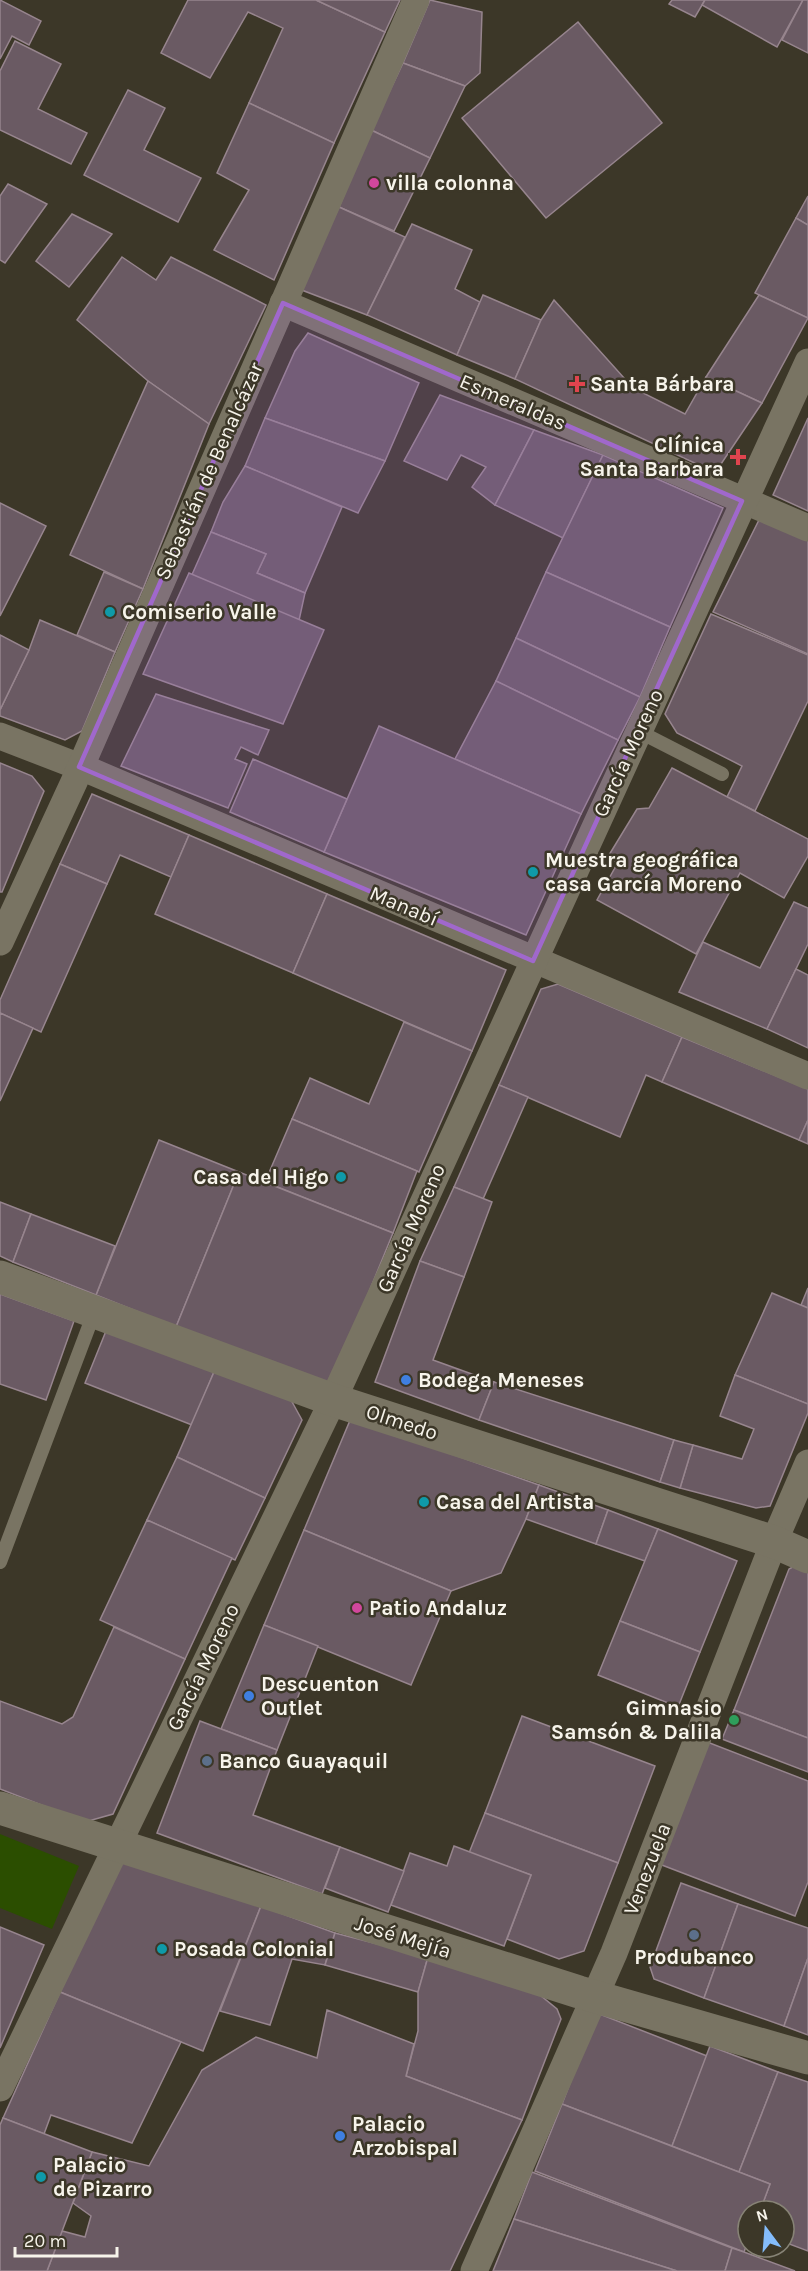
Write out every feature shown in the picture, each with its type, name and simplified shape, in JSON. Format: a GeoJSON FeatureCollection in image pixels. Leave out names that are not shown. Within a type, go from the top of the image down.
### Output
{"type":"FeatureCollection","features":[{"type":"Feature","properties":{"kind":"street","name":"Sebastián de Benalcázar"},"geometry":{"type":"LineString","coordinates":[[0,942],[416,0]]}},
{"type":"Feature","properties":{"kind":"street","name":"Esmeraldas"},"geometry":{"type":"LineString","coordinates":[[284,303],[808,528]]}},
{"type":"Feature","properties":{"kind":"street","name":"García Moreno"},"geometry":{"type":"LineString","coordinates":[[0,2088],[115,1846],[333,1400],[742,501],[808,362]]}},
{"type":"Feature","properties":{"kind":"street","name":"Manabí"},"geometry":{"type":"LineString","coordinates":[[0,736],[79,767],[808,1076]]}},
{"type":"Feature","properties":{"kind":"street","name":"Olmedo"},"geometry":{"type":"LineString","coordinates":[[0,1277],[333,1400],[774,1542],[808,1557]]}},
{"type":"Feature","properties":{"kind":"street","name":"Venezuela"},"geometry":{"type":"LineString","coordinates":[[474,2271],[614,1953],[774,1542],[808,1463]]}},
{"type":"Feature","properties":{"kind":"street","name":"José Mejía"},"geometry":{"type":"LineString","coordinates":[[0,1808],[594,1997],[808,2058]]}},
{"type":"Feature","properties":{"kind":"lane"},"geometry":{"type":"LineString","coordinates":[[638,731],[722,774]]}},
{"type":"Feature","properties":{"kind":"lane"},"geometry":{"type":"LineString","coordinates":[[0,1562],[94,1313]]}},
{"type":"Feature","properties":{"kind":"highlighted area"},"geometry":{"type":"Polygon","coordinates":[[[283,303],[742,501],[533,961],[79,767],[283,303]]]}},
{"type":"Feature","properties":{"kind":"green space"},"geometry":{"type":"Polygon","coordinates":[[[0,1834],[79,1866],[52,1929],[0,1908],[0,1834]]]}},
{"type":"Feature","properties":{"kind":"building"},"geometry":{"type":"Polygon","coordinates":[[[0,0],[41,21],[29,45],[12,36],[0,59],[0,0]]]}},
{"type":"Feature","properties":{"kind":"building"},"geometry":{"type":"Polygon","coordinates":[[[188,0],[316,0],[385,32],[334,143],[249,103],[283,28],[248,12],[210,78],[161,53],[188,0]]]}},
{"type":"Feature","properties":{"kind":"building"},"geometry":{"type":"Polygon","coordinates":[[[316,0],[400,0],[385,32],[316,0]]]}},
{"type":"Feature","properties":{"kind":"building"},"geometry":{"type":"Polygon","coordinates":[[[430,0],[482,12],[480,73],[465,86],[403,63],[430,0]]]}},
{"type":"Feature","properties":{"kind":"building"},"geometry":{"type":"Polygon","coordinates":[[[672,0],[705,0],[695,17],[669,4],[672,0]]]}},
{"type":"Feature","properties":{"kind":"building"},"geometry":{"type":"Polygon","coordinates":[[[705,0],[803,0],[777,47],[702,5],[705,0]]]}},
{"type":"Feature","properties":{"kind":"building"},"geometry":{"type":"Polygon","coordinates":[[[803,0],[808,0],[808,53],[782,40],[803,0]]]}},
{"type":"Feature","properties":{"kind":"building"},"geometry":{"type":"Polygon","coordinates":[[[578,22],[662,123],[546,218],[462,118],[578,22]]]}},
{"type":"Feature","properties":{"kind":"building"},"geometry":{"type":"Polygon","coordinates":[[[15,41],[61,64],[38,109],[87,133],[71,164],[0,130],[0,71],[15,41]]]}},
{"type":"Feature","properties":{"kind":"building"},"geometry":{"type":"Polygon","coordinates":[[[403,63],[465,86],[430,158],[371,130],[403,63]]]}},
{"type":"Feature","properties":{"kind":"building"},"geometry":{"type":"Polygon","coordinates":[[[128,90],[165,108],[144,150],[201,178],[178,222],[84,175],[128,90]]]}},
{"type":"Feature","properties":{"kind":"building"},"geometry":{"type":"Polygon","coordinates":[[[249,103],[334,143],[274,280],[214,250],[249,190],[217,173],[249,103]]]}},
{"type":"Feature","properties":{"kind":"building"},"geometry":{"type":"Polygon","coordinates":[[[371,130],[430,158],[394,231],[339,207],[371,130]]]}},
{"type":"Feature","properties":{"kind":"building"},"geometry":{"type":"Polygon","coordinates":[[[8,184],[47,204],[5,263],[0,260],[0,196],[8,184]]]}},
{"type":"Feature","properties":{"kind":"building"},"geometry":{"type":"Polygon","coordinates":[[[808,196],[808,225],[796,218],[808,196]]]}},
{"type":"Feature","properties":{"kind":"building"},"geometry":{"type":"Polygon","coordinates":[[[339,207],[405,237],[367,315],[299,289],[339,207]]]}},
{"type":"Feature","properties":{"kind":"building"},"geometry":{"type":"Polygon","coordinates":[[[72,214],[112,234],[69,287],[36,261],[72,214]]]}},
{"type":"Feature","properties":{"kind":"building"},"geometry":{"type":"Polygon","coordinates":[[[796,218],[808,225],[808,318],[755,293],[796,218]]]}},
{"type":"Feature","properties":{"kind":"building"},"geometry":{"type":"Polygon","coordinates":[[[412,224],[472,250],[455,289],[480,302],[457,355],[367,315],[412,224]]]}},
{"type":"Feature","properties":{"kind":"building"},"geometry":{"type":"Polygon","coordinates":[[[122,257],[156,280],[171,257],[266,305],[209,424],[148,381],[77,320],[122,257]]]}},
{"type":"Feature","properties":{"kind":"building"},"geometry":{"type":"Polygon","coordinates":[[[483,295],[541,320],[515,379],[457,355],[483,295]]]}},
{"type":"Feature","properties":{"kind":"building"},"geometry":{"type":"Polygon","coordinates":[[[759,295],[808,318],[762,403],[706,377],[759,295]]]}},
{"type":"Feature","properties":{"kind":"building","name":"Santa Bárbara"},"geometry":{"type":"Polygon","coordinates":[[[554,300],[633,388],[685,414],[706,377],[762,403],[721,464],[703,467],[515,379],[541,320],[554,300]]]}},
{"type":"Feature","properties":{"kind":"building"},"geometry":{"type":"Polygon","coordinates":[[[308,333],[419,383],[385,461],[265,418],[295,351],[308,333]]]}},
{"type":"Feature","properties":{"kind":"building"},"geometry":{"type":"Polygon","coordinates":[[[148,381],[209,424],[143,589],[70,555],[148,381]]]}},
{"type":"Feature","properties":{"kind":"building"},"geometry":{"type":"Polygon","coordinates":[[[440,395],[534,430],[495,505],[472,487],[486,467],[461,455],[447,480],[404,461],[440,395]]]}},
{"type":"Feature","properties":{"kind":"building"},"geometry":{"type":"Polygon","coordinates":[[[265,418],[385,461],[358,513],[245,466],[265,418]]]}},
{"type":"Feature","properties":{"kind":"building"},"geometry":{"type":"Polygon","coordinates":[[[808,418],[808,511],[773,495],[808,418]]]}},
{"type":"Feature","properties":{"kind":"building"},"geometry":{"type":"Polygon","coordinates":[[[534,430],[603,455],[563,538],[495,505],[534,430]]]}},
{"type":"Feature","properties":{"kind":"building"},"geometry":{"type":"Polygon","coordinates":[[[603,455],[723,508],[670,627],[546,572],[603,455]]]}},
{"type":"Feature","properties":{"kind":"building"},"geometry":{"type":"Polygon","coordinates":[[[245,466],[342,507],[305,593],[257,573],[266,554],[211,532],[223,502],[245,466]]]}},
{"type":"Feature","properties":{"kind":"building"},"geometry":{"type":"Polygon","coordinates":[[[0,503],[46,526],[0,616],[0,503]]]}},
{"type":"Feature","properties":{"kind":"building"},"geometry":{"type":"Polygon","coordinates":[[[759,520],[808,540],[808,654],[713,612],[759,520]]]}},
{"type":"Feature","properties":{"kind":"building"},"geometry":{"type":"Polygon","coordinates":[[[211,532],[266,554],[257,573],[305,593],[298,625],[190,579],[211,532]]]}},
{"type":"Feature","properties":{"kind":"building","name":"Comiserio Valle"},"geometry":{"type":"Polygon","coordinates":[[[104,572],[143,589],[115,652],[77,635],[104,572]]]}},
{"type":"Feature","properties":{"kind":"building"},"geometry":{"type":"Polygon","coordinates":[[[546,572],[670,627],[640,697],[516,638],[546,572]]]}},
{"type":"Feature","properties":{"kind":"building"},"geometry":{"type":"Polygon","coordinates":[[[189,573],[324,630],[283,724],[143,674],[189,573]]]}},
{"type":"Feature","properties":{"kind":"building"},"geometry":{"type":"Polygon","coordinates":[[[711,614],[808,655],[808,701],[755,811],[727,797],[742,766],[677,733],[665,714],[711,614]]]}},
{"type":"Feature","properties":{"kind":"building"},"geometry":{"type":"Polygon","coordinates":[[[40,620],[115,652],[82,731],[65,740],[0,716],[0,710],[29,650],[40,620]]]}},
{"type":"Feature","properties":{"kind":"building"},"geometry":{"type":"Polygon","coordinates":[[[0,635],[29,650],[0,710],[0,635]]]}},
{"type":"Feature","properties":{"kind":"building"},"geometry":{"type":"Polygon","coordinates":[[[516,638],[640,697],[618,740],[496,681],[516,638]]]}},
{"type":"Feature","properties":{"kind":"building"},"geometry":{"type":"Polygon","coordinates":[[[496,681],[618,740],[581,814],[455,759],[496,681]]]}},
{"type":"Feature","properties":{"kind":"building"},"geometry":{"type":"Polygon","coordinates":[[[156,694],[269,730],[258,755],[241,747],[235,759],[247,764],[228,808],[121,766],[156,694]]]}},
{"type":"Feature","properties":{"kind":"building"},"geometry":{"type":"Polygon","coordinates":[[[379,726],[581,814],[526,935],[324,852],[379,726]]]}},
{"type":"Feature","properties":{"kind":"building"},"geometry":{"type":"Polygon","coordinates":[[[253,759],[347,799],[324,852],[230,812],[253,759]]]}},
{"type":"Feature","properties":{"kind":"building"},"geometry":{"type":"Polygon","coordinates":[[[0,763],[32,776],[44,791],[2,892],[0,892],[0,763]]]}},
{"type":"Feature","properties":{"kind":"building"},"geometry":{"type":"Polygon","coordinates":[[[672,768],[808,839],[808,856],[784,898],[740,873],[696,954],[597,900],[617,864],[609,855],[637,809],[649,808],[672,768]]]}},
{"type":"Feature","properties":{"kind":"building"},"geometry":{"type":"Polygon","coordinates":[[[92,794],[189,835],[171,877],[120,855],[107,884],[60,864],[92,794]]]}},
{"type":"Feature","properties":{"kind":"building"},"geometry":{"type":"Polygon","coordinates":[[[189,835],[327,894],[293,973],[155,914],[189,835]]]}},
{"type":"Feature","properties":{"kind":"building"},"geometry":{"type":"Polygon","coordinates":[[[60,864],[107,884],[41,1032],[0,1013],[0,1000],[60,864]]]}},
{"type":"Feature","properties":{"kind":"building"},"geometry":{"type":"Polygon","coordinates":[[[327,894],[506,970],[472,1051],[293,973],[327,894]]]}},
{"type":"Feature","properties":{"kind":"building"},"geometry":{"type":"Polygon","coordinates":[[[794,902],[808,908],[808,944],[767,1029],[679,992],[703,942],[760,968],[794,902]]]}},
{"type":"Feature","properties":{"kind":"building"},"geometry":{"type":"Polygon","coordinates":[[[796,969],[808,975],[808,1048],[767,1029],[796,969]]]}},
{"type":"Feature","properties":{"kind":"building"},"geometry":{"type":"Polygon","coordinates":[[[558,984],[682,1037],[662,1082],[646,1075],[620,1137],[499,1085],[541,989],[558,984]]]}},
{"type":"Feature","properties":{"kind":"building"},"geometry":{"type":"Polygon","coordinates":[[[0,1013],[33,1028],[0,1101],[0,1013]]]}},
{"type":"Feature","properties":{"kind":"building"},"geometry":{"type":"Polygon","coordinates":[[[404,1022],[472,1051],[419,1172],[292,1119],[310,1078],[369,1104],[404,1022]]]}},
{"type":"Feature","properties":{"kind":"building"},"geometry":{"type":"Polygon","coordinates":[[[682,1037],[808,1089],[808,1120],[799,1140],[662,1082],[682,1037]]]}},
{"type":"Feature","properties":{"kind":"building"},"geometry":{"type":"Polygon","coordinates":[[[499,1085],[528,1097],[483,1199],[454,1187],[499,1085]]]}},
{"type":"Feature","properties":{"kind":"building","name":"Casa del Higo"},"geometry":{"type":"Polygon","coordinates":[[[292,1119],[417,1171],[393,1233],[265,1182],[292,1119]]]}},
{"type":"Feature","properties":{"kind":"building"},"geometry":{"type":"Polygon","coordinates":[[[808,1120],[808,1144],[799,1140],[808,1120]]]}},
{"type":"Feature","properties":{"kind":"building"},"geometry":{"type":"Polygon","coordinates":[[[159,1140],[239,1172],[176,1327],[96,1295],[159,1140]]]}},
{"type":"Feature","properties":{"kind":"building"},"geometry":{"type":"Polygon","coordinates":[[[239,1172],[393,1233],[330,1388],[176,1327],[239,1172]]]}},
{"type":"Feature","properties":{"kind":"building"},"geometry":{"type":"Polygon","coordinates":[[[454,1187],[492,1202],[464,1277],[420,1261],[454,1187]]]}},
{"type":"Feature","properties":{"kind":"building"},"geometry":{"type":"Polygon","coordinates":[[[0,1202],[31,1214],[13,1262],[0,1256],[0,1202]]]}},
{"type":"Feature","properties":{"kind":"building"},"geometry":{"type":"Polygon","coordinates":[[[31,1214],[115,1246],[96,1295],[13,1262],[31,1214]]]}},
{"type":"Feature","properties":{"kind":"building"},"geometry":{"type":"Polygon","coordinates":[[[420,1261],[464,1277],[433,1360],[494,1382],[479,1420],[375,1382],[420,1261]]]}},
{"type":"Feature","properties":{"kind":"building"},"geometry":{"type":"Polygon","coordinates":[[[808,1288],[808,1308],[801,1305],[808,1288]]]}},
{"type":"Feature","properties":{"kind":"building"},"geometry":{"type":"Polygon","coordinates":[[[772,1293],[808,1308],[808,1404],[735,1375],[772,1293]]]}},
{"type":"Feature","properties":{"kind":"building"},"geometry":{"type":"Polygon","coordinates":[[[0,1294],[74,1321],[46,1400],[0,1384],[0,1294]]]}},
{"type":"Feature","properties":{"kind":"building"},"geometry":{"type":"Polygon","coordinates":[[[106,1331],[214,1372],[192,1425],[85,1383],[106,1331]]]}},
{"type":"Feature","properties":{"kind":"building"},"geometry":{"type":"Polygon","coordinates":[[[214,1372],[291,1400],[302,1420],[265,1498],[177,1457],[214,1372]]]}},
{"type":"Feature","properties":{"kind":"building"},"geometry":{"type":"Polygon","coordinates":[[[735,1375],[808,1404],[808,1413],[770,1506],[756,1508],[680,1488],[693,1445],[742,1459],[754,1429],[720,1416],[735,1375]]]}},
{"type":"Feature","properties":{"kind":"building"},"geometry":{"type":"Polygon","coordinates":[[[494,1382],[674,1440],[660,1482],[479,1420],[494,1382]]]}},
{"type":"Feature","properties":{"kind":"building","name":"Casa del Artista"},"geometry":{"type":"Polygon","coordinates":[[[351,1418],[539,1485],[501,1573],[451,1591],[304,1530],[351,1418]]]}},
{"type":"Feature","properties":{"kind":"building"},"geometry":{"type":"Polygon","coordinates":[[[674,1440],[693,1445],[680,1488],[660,1482],[674,1440]]]}},
{"type":"Feature","properties":{"kind":"building"},"geometry":{"type":"Polygon","coordinates":[[[177,1457],[265,1498],[235,1560],[147,1520],[177,1457]]]}},
{"type":"Feature","properties":{"kind":"building"},"geometry":{"type":"Polygon","coordinates":[[[539,1485],[608,1510],[596,1544],[526,1519],[539,1485]]]}},
{"type":"Feature","properties":{"kind":"building"},"geometry":{"type":"Polygon","coordinates":[[[608,1510],[658,1529],[645,1561],[596,1544],[608,1510]]]}},
{"type":"Feature","properties":{"kind":"building"},"geometry":{"type":"Polygon","coordinates":[[[147,1520],[232,1558],[185,1659],[100,1620],[147,1520]]]}},
{"type":"Feature","properties":{"kind":"building"},"geometry":{"type":"Polygon","coordinates":[[[658,1529],[737,1561],[700,1652],[620,1621],[658,1529]]]}},
{"type":"Feature","properties":{"kind":"building","name":"Patio Andaluz"},"geometry":{"type":"Polygon","coordinates":[[[304,1530],[451,1591],[411,1685],[264,1625],[304,1530]]]}},
{"type":"Feature","properties":{"kind":"building"},"geometry":{"type":"Polygon","coordinates":[[[798,1564],[808,1568],[808,1738],[734,1710],[789,1569],[798,1564]]]}},
{"type":"Feature","properties":{"kind":"building"},"geometry":{"type":"Polygon","coordinates":[[[620,1621],[700,1652],[678,1707],[598,1675],[620,1621]]]}},
{"type":"Feature","properties":{"kind":"building"},"geometry":{"type":"Polygon","coordinates":[[[264,1625],[318,1646],[277,1750],[221,1729],[264,1625]]]}},
{"type":"Feature","properties":{"kind":"building"},"geometry":{"type":"Polygon","coordinates":[[[114,1627],[185,1659],[113,1814],[85,1822],[0,1789],[0,1701],[62,1724],[73,1717],[114,1627]]]}},
{"type":"Feature","properties":{"kind":"building"},"geometry":{"type":"Polygon","coordinates":[[[734,1710],[808,1738],[808,1772],[722,1739],[734,1710]]]}},
{"type":"Feature","properties":{"kind":"building"},"geometry":{"type":"Polygon","coordinates":[[[522,1716],[655,1766],[618,1863],[485,1813],[522,1716]]]}},
{"type":"Feature","properties":{"kind":"building"},"geometry":{"type":"Polygon","coordinates":[[[200,1721],[277,1750],[253,1815],[340,1847],[322,1894],[157,1833],[200,1721]]]}},
{"type":"Feature","properties":{"kind":"building"},"geometry":{"type":"Polygon","coordinates":[[[702,1740],[808,1781],[808,1882],[795,1916],[654,1862],[702,1740]]]}},
{"type":"Feature","properties":{"kind":"building"},"geometry":{"type":"Polygon","coordinates":[[[485,1813],[618,1863],[584,1951],[559,1959],[507,1939],[531,1875],[469,1853],[485,1813]]]}},
{"type":"Feature","properties":{"kind":"building"},"geometry":{"type":"Polygon","coordinates":[[[454,1846],[531,1875],[504,1946],[391,1905],[410,1853],[447,1866],[454,1846]]]}},
{"type":"Feature","properties":{"kind":"building"},"geometry":{"type":"Polygon","coordinates":[[[340,1847],[404,1871],[388,1912],[325,1888],[340,1847]]]}},
{"type":"Feature","properties":{"kind":"building","name":"Posada Colonial"},"geometry":{"type":"Polygon","coordinates":[[[123,1859],[261,1906],[203,2051],[60,1992],[123,1859]]]}},
{"type":"Feature","properties":{"kind":"building","name":"Produbanco"},"geometry":{"type":"Polygon","coordinates":[[[681,1883],[738,1904],[704,1998],[654,1979],[650,1967],[681,1883]]]}},
{"type":"Feature","properties":{"kind":"building"},"geometry":{"type":"Polygon","coordinates":[[[738,1904],[808,1928],[808,1958],[784,2026],[704,1998],[738,1904]]]}},
{"type":"Feature","properties":{"kind":"building"},"geometry":{"type":"Polygon","coordinates":[[[261,1906],[335,1933],[325,1965],[292,1959],[270,2025],[220,2011],[261,1906]]]}},
{"type":"Feature","properties":{"kind":"building"},"geometry":{"type":"Polygon","coordinates":[[[0,1927],[44,1945],[0,2048],[0,1927]]]}},
{"type":"Feature","properties":{"kind":"building"},"geometry":{"type":"Polygon","coordinates":[[[335,1933],[428,1957],[418,1992],[325,1965],[335,1933]]]}},
{"type":"Feature","properties":{"kind":"building"},"geometry":{"type":"Polygon","coordinates":[[[428,1957],[535,1991],[557,2009],[561,2019],[522,2120],[406,2076],[418,2031],[418,1992],[428,1957]]]}},
{"type":"Feature","properties":{"kind":"building"},"geometry":{"type":"Polygon","coordinates":[[[808,1958],[808,2035],[784,2026],[808,1958]]]}},
{"type":"Feature","properties":{"kind":"building"},"geometry":{"type":"Polygon","coordinates":[[[60,1992],[181,2042],[132,2143],[51,2115],[44,2134],[3,2118],[60,1992]]]}},
{"type":"Feature","properties":{"kind":"building","name":"Palacio Arzobispal"},"geometry":{"type":"Polygon","coordinates":[[[327,2010],[414,2044],[406,2076],[522,2120],[450,2271],[47,2271],[62,2231],[85,2237],[91,2216],[73,2203],[92,2152],[149,2166],[202,2070],[256,2037],[317,2058],[327,2010]]]}},
{"type":"Feature","properties":{"kind":"building"},"geometry":{"type":"Polygon","coordinates":[[[597,2013],[707,2056],[672,2146],[562,2104],[597,2013]]]}},
{"type":"Feature","properties":{"kind":"building"},"geometry":{"type":"Polygon","coordinates":[[[710,2046],[778,2072],[739,2172],[672,2146],[710,2046]]]}},
{"type":"Feature","properties":{"kind":"building"},"geometry":{"type":"Polygon","coordinates":[[[778,2072],[808,2082],[808,2251],[796,2246],[796,2199],[764,2199],[770,2184],[739,2172],[778,2072]]]}},
{"type":"Feature","properties":{"kind":"building"},"geometry":{"type":"Polygon","coordinates":[[[562,2104],[770,2184],[764,2199],[736,2199],[736,2249],[535,2171],[562,2104]]]}},
{"type":"Feature","properties":{"kind":"building","name":"Palacio de Pizarro"},"geometry":{"type":"Polygon","coordinates":[[[3,2118],[92,2152],[47,2271],[0,2271],[0,2125],[3,2118]]]}},
{"type":"Feature","properties":{"kind":"building"},"geometry":{"type":"Polygon","coordinates":[[[532,2172],[732,2248],[725,2271],[677,2271],[514,2219],[532,2172]]]}},
{"type":"Feature","properties":{"kind":"building"},"geometry":{"type":"Polygon","coordinates":[[[514,2219],[677,2271],[493,2271],[514,2219]]]}},
{"type":"Feature","properties":{"kind":"building"},"geometry":{"type":"Polygon","coordinates":[[[732,2248],[736,2249],[736,2259],[763,2259],[795,2271],[725,2271],[732,2248]]]}},
{"type":"Feature","properties":{"kind":"place","name":"villa colonna"},"geometry":{"type":"Point","coordinates":[374,183]}},
{"type":"Feature","properties":{"kind":"place","name":"Santa Bárbara"},"geometry":{"type":"Point","coordinates":[577,384]}},
{"type":"Feature","properties":{"kind":"place","name":"Clínica Santa Barbara"},"geometry":{"type":"Point","coordinates":[738,457]}},
{"type":"Feature","properties":{"kind":"place","name":"Comiserio Valle"},"geometry":{"type":"Point","coordinates":[110,612]}},
{"type":"Feature","properties":{"kind":"place","name":"Muestra geográfica casa García Moreno"},"geometry":{"type":"Point","coordinates":[533,872]}},
{"type":"Feature","properties":{"kind":"place","name":"Casa del Higo"},"geometry":{"type":"Point","coordinates":[341,1177]}},
{"type":"Feature","properties":{"kind":"place","name":"Bodega Meneses"},"geometry":{"type":"Point","coordinates":[406,1380]}},
{"type":"Feature","properties":{"kind":"place","name":"Casa del Artista"},"geometry":{"type":"Point","coordinates":[424,1502]}},
{"type":"Feature","properties":{"kind":"place","name":"Patio Andaluz"},"geometry":{"type":"Point","coordinates":[357,1608]}},
{"type":"Feature","properties":{"kind":"place","name":"Descuenton Outlet"},"geometry":{"type":"Point","coordinates":[249,1696]}},
{"type":"Feature","properties":{"kind":"place","name":"Gimnasio Samsón & Dalila"},"geometry":{"type":"Point","coordinates":[734,1720]}},
{"type":"Feature","properties":{"kind":"place","name":"Banco Guayaquil"},"geometry":{"type":"Point","coordinates":[207,1761]}},
{"type":"Feature","properties":{"kind":"place","name":"Produbanco"},"geometry":{"type":"Point","coordinates":[694,1935]}},
{"type":"Feature","properties":{"kind":"place","name":"Posada Colonial"},"geometry":{"type":"Point","coordinates":[162,1949]}},
{"type":"Feature","properties":{"kind":"place","name":"Palacio Arzobispal"},"geometry":{"type":"Point","coordinates":[340,2136]}},
{"type":"Feature","properties":{"kind":"place","name":"Palacio de Pizarro"},"geometry":{"type":"Point","coordinates":[41,2177]}}]}
